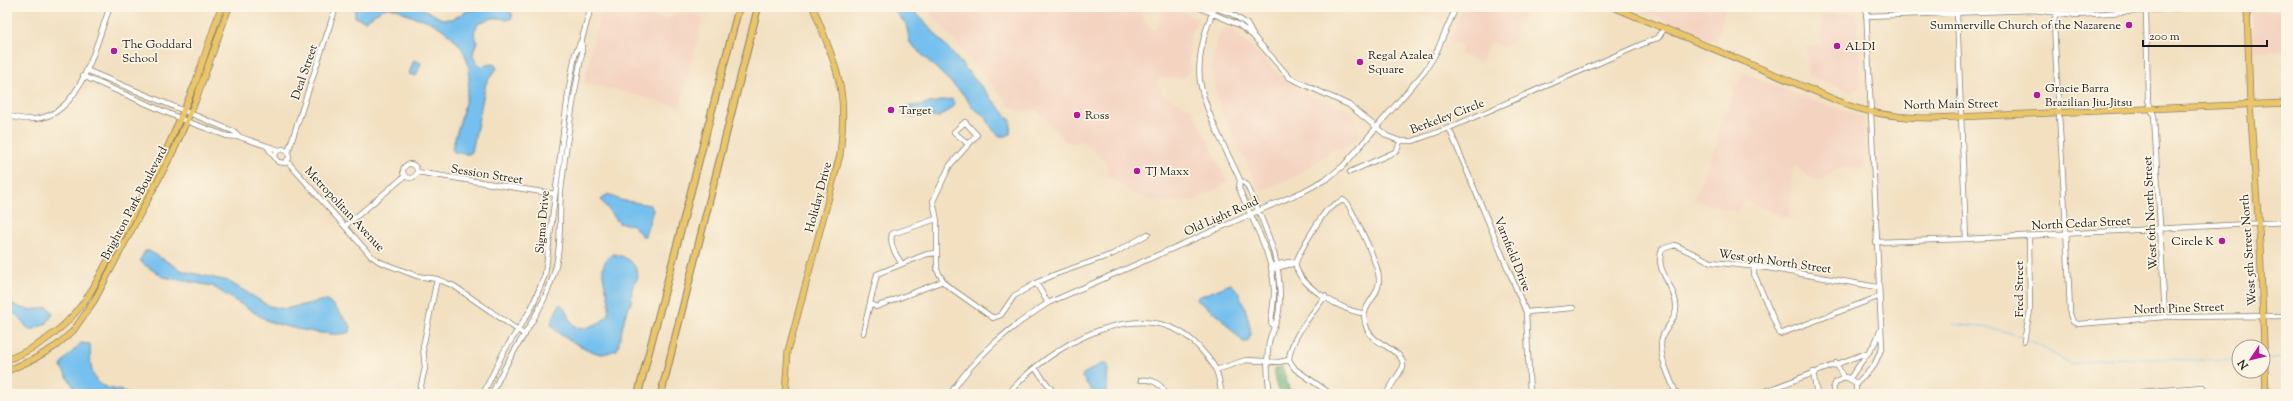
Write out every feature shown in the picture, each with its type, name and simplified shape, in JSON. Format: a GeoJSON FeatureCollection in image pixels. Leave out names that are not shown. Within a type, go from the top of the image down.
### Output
{"type":"FeatureCollection","features":[{"type":"Feature","properties":{"kind":"highway"},"geometry":{"type":"LineString","coordinates":[[638,394],[739,7]]}},
{"type":"Feature","properties":{"kind":"highway"},"geometry":{"type":"LineString","coordinates":[[661,394],[758,7]]}},
{"type":"Feature","properties":{"kind":"main road","name":"Brighton Park Boulevard"},"geometry":{"type":"LineString","coordinates":[[7,360],[44,343],[60,330],[79,310],[123,235],[163,158],[195,84],[221,7]]}},
{"type":"Feature","properties":{"kind":"main road","name":"Brighton Park Boulevard"},"geometry":{"type":"LineString","coordinates":[[7,371],[34,359],[56,346],[73,331],[94,301],[149,200],[190,113],[229,7]]}},
{"type":"Feature","properties":{"kind":"main road","name":"Holiday Drive"},"geometry":{"type":"LineString","coordinates":[[785,394],[788,351],[840,155],[843,131],[842,98],[833,62],[813,7]]}},
{"type":"Feature","properties":{"kind":"main road","name":"North Main Street"},"geometry":{"type":"LineString","coordinates":[[1613,7],[1870,112],[1919,118],[2286,103]]}},
{"type":"Feature","properties":{"kind":"main road","name":"West 5th Street North"},"geometry":{"type":"LineString","coordinates":[[2247,7],[2250,104],[2263,316],[2266,394]]}},
{"type":"Feature","properties":{"kind":"street"},"geometry":{"type":"LineString","coordinates":[[7,115],[28,120],[42,119],[55,114],[67,104],[75,94],[86,70],[110,7]]}},
{"type":"Feature","properties":{"kind":"street","name":"Deal Street"},"geometry":{"type":"LineString","coordinates":[[287,161],[290,142],[336,7]]}},
{"type":"Feature","properties":{"kind":"street","name":"Sigma Drive"},"geometry":{"type":"LineString","coordinates":[[483,394],[503,353],[519,330],[537,298],[545,275],[549,258],[554,194],[568,94],[575,54],[582,39],[591,7]]}},
{"type":"Feature","properties":{"kind":"street","name":"Berkeley Circle"},"geometry":{"type":"LineString","coordinates":[[1198,7],[1239,25],[1254,37]]}},
{"type":"Feature","properties":{"kind":"street","name":"Berkeley Circle"},"geometry":{"type":"LineString","coordinates":[[1240,180],[1247,185],[1273,243],[1277,266],[1280,302],[1277,323],[1274,327],[1271,322],[1274,291],[1267,251],[1239,188],[1240,180],[1205,100],[1200,81],[1202,48],[1215,7],[1242,20],[1254,37],[1290,78],[1349,106],[1377,128],[1400,141],[1416,140],[1449,128],[1658,38],[1664,29]]}},
{"type":"Feature","properties":{"kind":"street","name":"Old Light Road"},"geometry":{"type":"LineString","coordinates":[[950,394],[990,345],[1023,319],[1048,302],[1304,191],[1328,178],[1344,165],[1430,64],[1456,7]]}},
{"type":"Feature","properties":{"kind":"street"},"geometry":{"type":"LineString","coordinates":[[1856,384],[1874,366],[1879,358],[1882,344],[1878,297],[1866,7]]}},
{"type":"Feature","properties":{"kind":"street"},"geometry":{"type":"LineString","coordinates":[[1866,16],[2033,10],[2077,15],[2200,7]]}},
{"type":"Feature","properties":{"kind":"street","name":"West 6th North Street"},"geometry":{"type":"LineString","coordinates":[[2146,11],[2148,100],[2154,116],[2165,317]]}},
{"type":"Feature","properties":{"kind":"street"},"geometry":{"type":"LineString","coordinates":[[1957,13],[1966,239]]}},
{"type":"Feature","properties":{"kind":"street"},"geometry":{"type":"LineString","coordinates":[[2056,13],[2054,21],[2058,112],[2067,234]]}},
{"type":"Feature","properties":{"kind":"street","name":"Sigma Drive"},"geometry":{"type":"LineString","coordinates":[[492,394],[507,362],[543,304],[555,272],[559,241],[564,156],[582,53],[582,39]]}},
{"type":"Feature","properties":{"kind":"street"},"geometry":{"type":"LineString","coordinates":[[86,70],[236,132],[240,137]]}},
{"type":"Feature","properties":{"kind":"street"},"geometry":{"type":"LineString","coordinates":[[83,76],[186,121],[227,136],[240,137],[268,148],[288,152]]}},
{"type":"Feature","properties":{"kind":"street"},"geometry":{"type":"LineString","coordinates":[[128,95],[131,88]]}},
{"type":"Feature","properties":{"kind":"street"},"geometry":{"type":"LineString","coordinates":[[968,144],[954,132],[960,124],[965,122],[977,135],[950,165],[934,201],[938,253],[937,270],[943,281],[956,294],[993,318],[1001,315],[1014,296],[1036,283],[1056,274],[1113,254],[1148,234]]}},
{"type":"Feature","properties":{"kind":"street","name":"Varnfield Drive"},"geometry":{"type":"LineString","coordinates":[[1449,128],[1526,312],[1530,394]]}},
{"type":"Feature","properties":{"kind":"street"},"geometry":{"type":"LineString","coordinates":[[1350,172],[1397,151],[1400,141]]}},
{"type":"Feature","properties":{"kind":"street","name":"Deal Street"},"geometry":{"type":"LineString","coordinates":[[275,155],[290,142]]}},
{"type":"Feature","properties":{"kind":"street"},"geometry":{"type":"LineString","coordinates":[[268,148],[275,155],[278,162],[287,161]]}},
{"type":"Feature","properties":{"kind":"street","name":"Metropolitan Avenue"},"geometry":{"type":"LineString","coordinates":[[287,161],[371,256],[380,262],[417,276],[454,286],[525,334]]}},
{"type":"Feature","properties":{"kind":"street"},"geometry":{"type":"LineString","coordinates":[[408,164],[415,166],[417,172],[413,178],[405,176],[403,169],[408,164]]}},
{"type":"Feature","properties":{"kind":"street","name":"Session Street"},"geometry":{"type":"LineString","coordinates":[[417,172],[561,195]]}},
{"type":"Feature","properties":{"kind":"street"},"geometry":{"type":"LineString","coordinates":[[345,226],[405,176]]}},
{"type":"Feature","properties":{"kind":"street"},"geometry":{"type":"LineString","coordinates":[[1364,313],[1346,309],[1302,280],[1296,263],[1325,212],[1343,200],[1347,201],[1379,279],[1378,288],[1364,313],[1367,329],[1371,336],[1401,357],[1404,362],[1403,367],[1386,394]]}},
{"type":"Feature","properties":{"kind":"street"},"geometry":{"type":"LineString","coordinates":[[902,264],[895,253],[891,239],[892,234],[936,219]]}},
{"type":"Feature","properties":{"kind":"street","name":"North Cedar Street"},"geometry":{"type":"LineString","coordinates":[[1876,242],[2029,236],[2286,222]]}},
{"type":"Feature","properties":{"kind":"street","name":"North Pine Street"},"geometry":{"type":"LineString","coordinates":[[2067,234],[2070,314],[2073,322],[2078,324],[2165,317],[2286,316]]}},
{"type":"Feature","properties":{"kind":"street","name":"Fred Street"},"geometry":{"type":"LineString","coordinates":[[2024,341],[2030,310],[2029,236]]}},
{"type":"Feature","properties":{"kind":"street","name":"West 9th North Street"},"geometry":{"type":"LineString","coordinates":[[1679,394],[1675,391],[1661,346],[1664,335],[1675,314],[1676,304],[1659,266],[1662,249],[1675,245],[1712,262],[1754,267],[1878,287]]}},
{"type":"Feature","properties":{"kind":"street"},"geometry":{"type":"LineString","coordinates":[[863,333],[877,274],[927,254],[938,253]]}},
{"type":"Feature","properties":{"kind":"street"},"geometry":{"type":"LineString","coordinates":[[1271,267],[1296,263]]}},
{"type":"Feature","properties":{"kind":"street"},"geometry":{"type":"LineString","coordinates":[[1754,267],[1754,274],[1780,334],[1878,297]]}},
{"type":"Feature","properties":{"kind":"street"},"geometry":{"type":"LineString","coordinates":[[419,394],[425,368],[423,348],[436,280]]}},
{"type":"Feature","properties":{"kind":"street"},"geometry":{"type":"LineString","coordinates":[[870,303],[876,307],[943,281]]}},
{"type":"Feature","properties":{"kind":"street"},"geometry":{"type":"LineString","coordinates":[[1036,283],[1048,302]]}},
{"type":"Feature","properties":{"kind":"street"},"geometry":{"type":"LineString","coordinates":[[1325,296],[1296,338],[1289,360],[1295,369],[1331,394]]}},
{"type":"Feature","properties":{"kind":"street"},"geometry":{"type":"LineString","coordinates":[[1526,312],[1574,308]]}},
{"type":"Feature","properties":{"kind":"street"},"geometry":{"type":"LineString","coordinates":[[1008,394],[1034,368],[1060,350],[1095,332],[1131,322],[1151,322],[1181,332],[1207,356],[1216,370],[1222,394]]}},
{"type":"Feature","properties":{"kind":"street"},"geometry":{"type":"LineString","coordinates":[[1270,394],[1267,361],[1274,327]]}},
{"type":"Feature","properties":{"kind":"street"},"geometry":{"type":"LineString","coordinates":[[1850,378],[1875,343],[1880,329]]}},
{"type":"Feature","properties":{"kind":"street"},"geometry":{"type":"LineString","coordinates":[[1875,343],[1882,344]]}},
{"type":"Feature","properties":{"kind":"street"},"geometry":{"type":"LineString","coordinates":[[1758,394],[1836,363],[1869,352]]}},
{"type":"Feature","properties":{"kind":"street"},"geometry":{"type":"LineString","coordinates":[[1216,370],[1239,361],[1289,360]]}},
{"type":"Feature","properties":{"kind":"street"},"geometry":{"type":"LineString","coordinates":[[1836,363],[1843,377]]}},
{"type":"Feature","properties":{"kind":"street"},"geometry":{"type":"LineString","coordinates":[[1034,368],[1055,394]]}},
{"type":"Feature","properties":{"kind":"street"},"geometry":{"type":"LineString","coordinates":[[1813,372],[1817,394]]}},
{"type":"Feature","properties":{"kind":"street"},"geometry":{"type":"LineString","coordinates":[[1835,394],[1834,385],[1843,377],[1850,378],[1856,384],[1856,394]]}},
{"type":"Feature","properties":{"kind":"street"},"geometry":{"type":"LineString","coordinates":[[1141,380],[1151,379],[1157,382],[1166,394]]}},
{"type":"Feature","properties":{"kind":"street"},"geometry":{"type":"LineString","coordinates":[[2139,394],[2140,392],[2168,392],[2203,387],[2204,394]]}},
{"type":"Feature","properties":{"kind":"shaded area"},"geometry":{"type":"Polygon","coordinates":[[[601,7],[620,7],[667,19],[681,12],[691,12],[703,18],[680,107],[584,82],[601,7]]]}},
{"type":"Feature","properties":{"kind":"shaded area"},"geometry":{"type":"Polygon","coordinates":[[[926,7],[1138,7],[1144,22],[1155,31],[1164,9],[1170,7],[1198,19],[1190,37],[1189,72],[1183,78],[1158,79],[1157,84],[1162,94],[1193,110],[1228,182],[1197,200],[1157,202],[1135,195],[1108,176],[1107,163],[1081,141],[1073,143],[1066,142],[1037,110],[1019,112],[1010,106],[926,7]]]}},
{"type":"Feature","properties":{"kind":"shaded area"},"geometry":{"type":"Polygon","coordinates":[[[1402,7],[1449,7],[1442,21],[1402,7]]]}},
{"type":"Feature","properties":{"kind":"shaded area"},"geometry":{"type":"Polygon","coordinates":[[[1464,7],[1527,7],[1513,43],[1503,47],[1490,42],[1480,63],[1460,54],[1462,46],[1449,41],[1464,7]]]}},
{"type":"Feature","properties":{"kind":"shaded area"},"geometry":{"type":"Polygon","coordinates":[[[1636,7],[1726,7],[1717,40],[1711,41],[1636,7]]]}},
{"type":"Feature","properties":{"kind":"shaded area"},"geometry":{"type":"Polygon","coordinates":[[[2252,12],[2286,12],[2286,51],[2253,52],[2252,12]]]}},
{"type":"Feature","properties":{"kind":"shaded area"},"geometry":{"type":"Polygon","coordinates":[[[1856,13],[1861,81],[1860,87],[1853,93],[1808,76],[1806,47],[1821,44],[1822,14],[1856,13]]]}},
{"type":"Feature","properties":{"kind":"shaded area"},"geometry":{"type":"Polygon","coordinates":[[[1226,27],[1232,28],[1279,75],[1302,93],[1348,109],[1355,117],[1361,134],[1342,150],[1335,148],[1298,175],[1260,191],[1220,107],[1211,69],[1220,31],[1226,27]]]}},
{"type":"Feature","properties":{"kind":"shaded area"},"geometry":{"type":"Polygon","coordinates":[[[1743,72],[1813,101],[1863,118],[1865,169],[1837,168],[1822,182],[1807,176],[1796,165],[1792,170],[1790,220],[1744,200],[1737,213],[1693,200],[1718,140],[1716,132],[1743,72]]]}},
{"type":"Feature","properties":{"kind":"green space"},"geometry":{"type":"Polygon","coordinates":[[[1282,366],[1291,394],[1279,394],[1275,381],[1275,369],[1282,366]]]}},
{"type":"Feature","properties":{"kind":"water"},"geometry":{"type":"Polygon","coordinates":[[[355,7],[420,7],[442,19],[453,19],[469,10],[486,10],[493,7],[507,7],[512,13],[512,18],[507,20],[495,18],[478,24],[474,32],[477,42],[473,52],[475,60],[480,66],[494,64],[497,68],[486,83],[472,152],[469,154],[455,153],[452,149],[461,120],[469,78],[467,61],[460,45],[433,23],[411,16],[397,9],[383,9],[365,21],[355,17],[355,7]]]}},
{"type":"Feature","properties":{"kind":"water"},"geometry":{"type":"Polygon","coordinates":[[[891,7],[910,7],[926,23],[1011,121],[1010,134],[1000,136],[993,130],[985,116],[973,108],[963,94],[910,43],[906,24],[891,7]]]}},
{"type":"Feature","properties":{"kind":"water"},"geometry":{"type":"Polygon","coordinates":[[[414,60],[421,63],[416,76],[409,74],[414,60]]]}},
{"type":"Feature","properties":{"kind":"water"},"geometry":{"type":"Polygon","coordinates":[[[952,99],[955,105],[940,117],[905,117],[902,113],[902,108],[952,99]]]}},
{"type":"Feature","properties":{"kind":"water"},"geometry":{"type":"Polygon","coordinates":[[[608,194],[620,200],[650,205],[653,210],[645,236],[642,236],[633,225],[619,223],[601,200],[608,194]]]}},
{"type":"Feature","properties":{"kind":"water"},"geometry":{"type":"Polygon","coordinates":[[[145,251],[149,251],[183,271],[228,281],[269,306],[285,309],[325,300],[333,305],[351,326],[350,332],[343,334],[322,333],[297,329],[268,321],[212,286],[163,277],[142,263],[140,260],[145,251]]]}},
{"type":"Feature","properties":{"kind":"water"},"geometry":{"type":"Polygon","coordinates":[[[613,254],[622,256],[630,261],[635,267],[638,277],[632,288],[631,303],[625,316],[617,350],[601,354],[589,350],[564,337],[553,327],[551,323],[559,305],[561,304],[573,325],[578,328],[582,329],[603,320],[608,312],[609,302],[603,271],[605,262],[613,254]]]}},
{"type":"Feature","properties":{"kind":"water"},"geometry":{"type":"Polygon","coordinates":[[[1231,284],[1239,294],[1247,315],[1251,335],[1247,342],[1243,342],[1220,317],[1197,300],[1198,297],[1231,284]]]}},
{"type":"Feature","properties":{"kind":"water"},"geometry":{"type":"Polygon","coordinates":[[[7,299],[21,308],[37,309],[48,307],[53,313],[47,323],[30,331],[17,315],[7,311],[7,299]]]}},
{"type":"Feature","properties":{"kind":"water"},"geometry":{"type":"Polygon","coordinates":[[[81,343],[90,344],[92,370],[97,381],[108,388],[130,394],[78,394],[61,367],[63,361],[81,343]]]}},
{"type":"Feature","properties":{"kind":"water"},"geometry":{"type":"Polygon","coordinates":[[[1105,362],[1108,365],[1107,394],[1094,394],[1082,377],[1083,374],[1105,362]]]}},
{"type":"Feature","properties":{"kind":"waterway"},"geometry":{"type":"LineString","coordinates":[[1952,324],[1997,329],[2022,337]]}},
{"type":"Feature","properties":{"kind":"waterway"},"geometry":{"type":"LineString","coordinates":[[2027,339],[2072,364],[2108,358],[2231,361]]}},
{"type":"Feature","properties":{"kind":"waterway"},"geometry":{"type":"LineString","coordinates":[[2271,358],[2286,356]]}},
{"type":"Feature","properties":{"kind":"place","name":"Summerville Church of the Nazarene"},"geometry":{"type":"Point","coordinates":[2129,25]}},
{"type":"Feature","properties":{"kind":"place","name":"ALDI"},"geometry":{"type":"Point","coordinates":[1837,46]}},
{"type":"Feature","properties":{"kind":"place","name":"The Goddard School"},"geometry":{"type":"Point","coordinates":[114,51]}},
{"type":"Feature","properties":{"kind":"place","name":"Regal Azalea Square"},"geometry":{"type":"Point","coordinates":[1360,62]}},
{"type":"Feature","properties":{"kind":"place","name":"Gracie Barra Brazilian Jiu-Jitsu"},"geometry":{"type":"Point","coordinates":[2037,95]}},
{"type":"Feature","properties":{"kind":"place","name":"Target"},"geometry":{"type":"Point","coordinates":[891,110]}},
{"type":"Feature","properties":{"kind":"place","name":"Ross"},"geometry":{"type":"Point","coordinates":[1077,115]}},
{"type":"Feature","properties":{"kind":"place","name":"TJ Maxx"},"geometry":{"type":"Point","coordinates":[1137,171]}},
{"type":"Feature","properties":{"kind":"place","name":"Circle K"},"geometry":{"type":"Point","coordinates":[2222,241]}}]}
